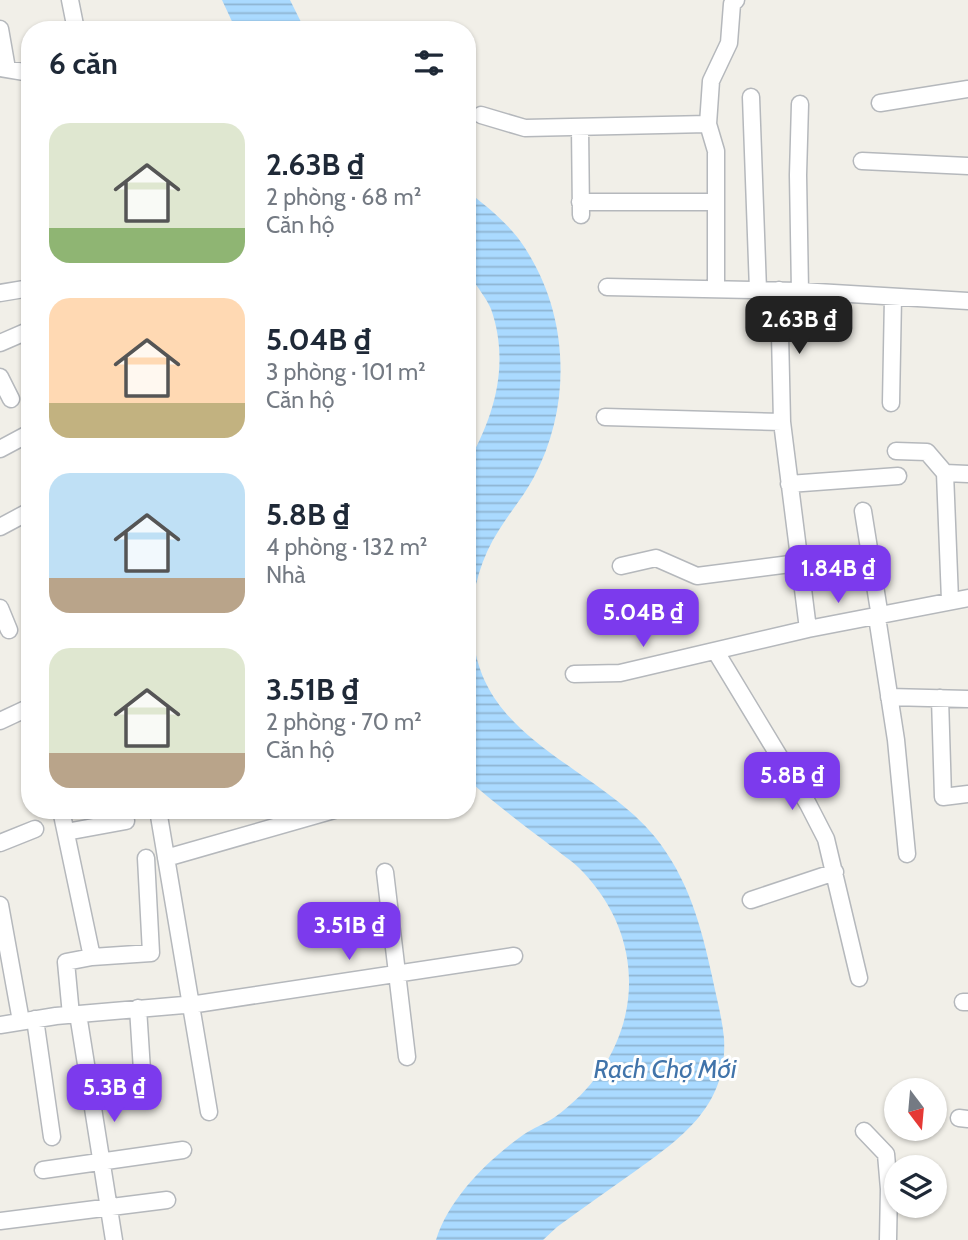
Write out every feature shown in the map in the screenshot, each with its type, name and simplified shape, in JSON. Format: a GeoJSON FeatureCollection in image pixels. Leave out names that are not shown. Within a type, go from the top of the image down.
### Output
{"type":"FeatureCollection","features":[{"type":"Feature","properties":{"kind":"street"},"geometry":{"type":"LineString","coordinates":[[70,0],[74,21]]}},
{"type":"Feature","properties":{"kind":"street"},"geometry":{"type":"LineString","coordinates":[[716,289],[716,150],[708,124],[710,80],[729,43],[732,4],[736,0]]}},
{"type":"Feature","properties":{"kind":"street"},"geometry":{"type":"LineString","coordinates":[[0,29],[4,69]]}},
{"type":"Feature","properties":{"kind":"street"},"geometry":{"type":"LineString","coordinates":[[880,103],[968,89]]}},
{"type":"Feature","properties":{"kind":"street"},"geometry":{"type":"LineString","coordinates":[[751,97],[758,290]]}},
{"type":"Feature","properties":{"kind":"street"},"geometry":{"type":"LineString","coordinates":[[800,104],[800,291]]}},
{"type":"Feature","properties":{"kind":"street"},"geometry":{"type":"LineString","coordinates":[[481,115],[525,128],[708,124]]}},
{"type":"Feature","properties":{"kind":"street"},"geometry":{"type":"LineString","coordinates":[[580,127],[580,208],[716,202]]}},
{"type":"Feature","properties":{"kind":"street"},"geometry":{"type":"LineString","coordinates":[[862,161],[968,166]]}},
{"type":"Feature","properties":{"kind":"street"},"geometry":{"type":"LineString","coordinates":[[607,287],[779,290],[968,301]]}},
{"type":"Feature","properties":{"kind":"street"},"geometry":{"type":"LineString","coordinates":[[0,293],[21,290]]}},
{"type":"Feature","properties":{"kind":"street"},"geometry":{"type":"LineString","coordinates":[[779,290],[782,422],[808,629]]}},
{"type":"Feature","properties":{"kind":"street"},"geometry":{"type":"LineString","coordinates":[[891,403],[893,297]]}},
{"type":"Feature","properties":{"kind":"street"},"geometry":{"type":"LineString","coordinates":[[0,343],[21,334]]}},
{"type":"Feature","properties":{"kind":"street"},"geometry":{"type":"LineString","coordinates":[[0,377],[11,399]]}},
{"type":"Feature","properties":{"kind":"street"},"geometry":{"type":"LineString","coordinates":[[605,417],[782,422]]}},
{"type":"Feature","properties":{"kind":"street"},"geometry":{"type":"LineString","coordinates":[[0,449],[21,438]]}},
{"type":"Feature","properties":{"kind":"street"},"geometry":{"type":"LineString","coordinates":[[896,451],[927,453],[945,473],[950,600]]}},
{"type":"Feature","properties":{"kind":"street"},"geometry":{"type":"LineString","coordinates":[[945,473],[968,474]]}},
{"type":"Feature","properties":{"kind":"street"},"geometry":{"type":"LineString","coordinates":[[789,484],[898,476]]}},
{"type":"Feature","properties":{"kind":"street"},"geometry":{"type":"LineString","coordinates":[[863,512],[896,740],[907,854]]}},
{"type":"Feature","properties":{"kind":"street"},"geometry":{"type":"LineString","coordinates":[[0,527],[21,516]]}},
{"type":"Feature","properties":{"kind":"street"},"geometry":{"type":"LineString","coordinates":[[621,566],[656,558],[696,576],[799,563]]}},
{"type":"Feature","properties":{"kind":"street"},"geometry":{"type":"LineString","coordinates":[[574,674],[621,673],[808,629],[968,598]]}},
{"type":"Feature","properties":{"kind":"street"},"geometry":{"type":"LineString","coordinates":[[0,608],[9,630]]}},
{"type":"Feature","properties":{"kind":"street"},"geometry":{"type":"LineString","coordinates":[[716,652],[808,804],[826,839],[859,978]]}},
{"type":"Feature","properties":{"kind":"street"},"geometry":{"type":"LineString","coordinates":[[889,697],[968,699]]}},
{"type":"Feature","properties":{"kind":"street"},"geometry":{"type":"LineString","coordinates":[[940,698],[943,797],[968,794]]}},
{"type":"Feature","properties":{"kind":"street"},"geometry":{"type":"LineString","coordinates":[[0,721],[21,711]]}},
{"type":"Feature","properties":{"kind":"street"},"geometry":{"type":"LineString","coordinates":[[63,819],[92,957]]}},
{"type":"Feature","properties":{"kind":"street"},"geometry":{"type":"LineString","coordinates":[[160,819],[187,1005],[209,1112]]}},
{"type":"Feature","properties":{"kind":"street"},"geometry":{"type":"LineString","coordinates":[[166,858],[302,819]]}},
{"type":"Feature","properties":{"kind":"street"},"geometry":{"type":"LineString","coordinates":[[66,832],[126,821]]}},
{"type":"Feature","properties":{"kind":"street"},"geometry":{"type":"LineString","coordinates":[[0,843],[35,829]]}},
{"type":"Feature","properties":{"kind":"street"},"geometry":{"type":"LineString","coordinates":[[114,1240],[66,962],[92,957],[151,953],[146,858]]}},
{"type":"Feature","properties":{"kind":"street"},"geometry":{"type":"LineString","coordinates":[[384,872],[407,1057]]}},
{"type":"Feature","properties":{"kind":"street"},"geometry":{"type":"LineString","coordinates":[[751,900],[835,872]]}},
{"type":"Feature","properties":{"kind":"street"},"geometry":{"type":"LineString","coordinates":[[0,905],[4,936],[28,1020],[52,1137]]}},
{"type":"Feature","properties":{"kind":"street"},"geometry":{"type":"LineString","coordinates":[[0,1025],[138,1008],[187,1005],[514,956]]}},
{"type":"Feature","properties":{"kind":"street"},"geometry":{"type":"LineString","coordinates":[[138,1008],[142,1086]]}},
{"type":"Feature","properties":{"kind":"street"},"geometry":{"type":"LineString","coordinates":[[864,1131],[886,1154],[889,1189],[888,1240]]}},
{"type":"Feature","properties":{"kind":"street"},"geometry":{"type":"LineString","coordinates":[[43,1170],[183,1150]]}},
{"type":"Feature","properties":{"kind":"street"},"geometry":{"type":"LineString","coordinates":[[0,1221],[167,1200]]}},
{"type":"Feature","properties":{"kind":"water"},"geometry":{"type":"Polygon","coordinates":[[[222,0],[290,0],[300,21],[232,21],[222,0]]]}},
{"type":"Feature","properties":{"kind":"water","name":"Rạch Chợ Mới"},"geometry":{"type":"Polygon","coordinates":[[[476,198],[513,231],[535,265],[548,294],[560,355],[560,387],[556,418],[547,448],[530,484],[491,543],[476,585],[476,448],[492,408],[499,369],[497,329],[485,298],[476,284],[476,198]]]}},
{"type":"Feature","properties":{"kind":"water","name":"Rạch Chợ Mới"},"geometry":{"type":"Polygon","coordinates":[[[476,651],[484,678],[500,706],[549,752],[632,813],[655,837],[676,869],[692,903],[703,939],[724,1038],[723,1062],[719,1082],[710,1101],[685,1132],[543,1240],[436,1240],[450,1209],[471,1181],[510,1145],[555,1117],[583,1092],[605,1064],[620,1033],[628,1001],[628,968],[621,934],[606,902],[575,864],[476,786],[476,651]]]}}]}
